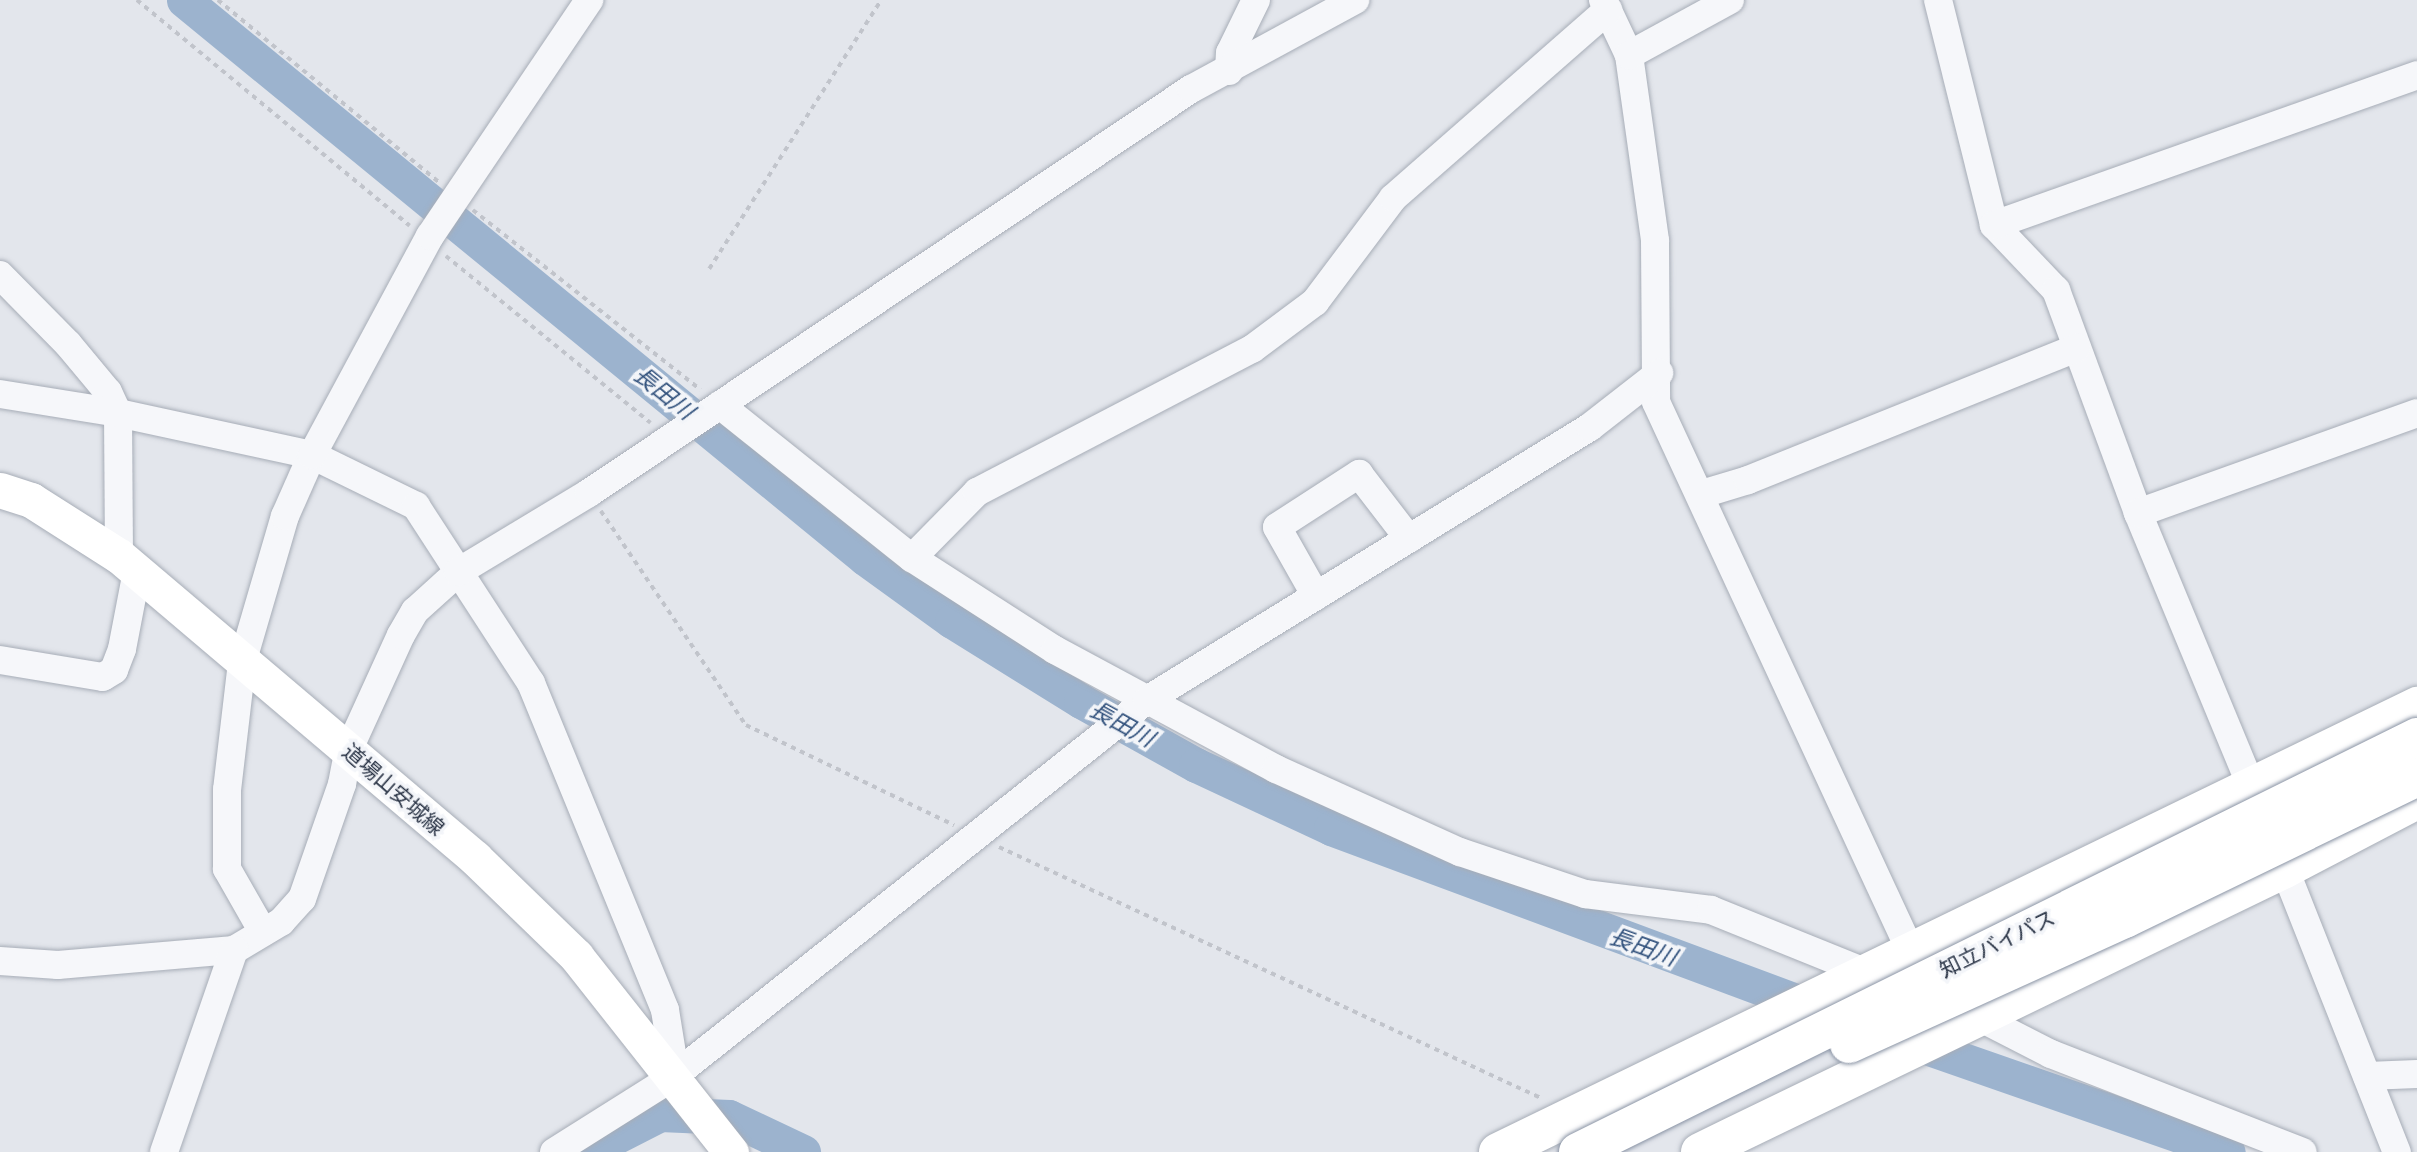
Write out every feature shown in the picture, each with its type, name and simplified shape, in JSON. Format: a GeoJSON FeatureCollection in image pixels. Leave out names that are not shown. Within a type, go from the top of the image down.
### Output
{"type":"FeatureCollection","features":[{"type":"Feature","properties":{"kind":"highway"},"geometry":{"type":"LineString","coordinates":[[1498,1152],[2417,706]]}},
{"type":"Feature","properties":{"kind":"highway","name":"知立バイパス"},"geometry":{"type":"LineString","coordinates":[[1578,1152],[2417,737]]}},
{"type":"Feature","properties":{"kind":"highway","name":"知立バイパス"},"geometry":{"type":"LineString","coordinates":[[1631,1152],[1808,1062],[2125,919],[2417,777]]}},
{"type":"Feature","properties":{"kind":"highway"},"geometry":{"type":"LineString","coordinates":[[1700,1152],[1972,1018],[2285,869],[2417,800]]}},
{"type":"Feature","properties":{"kind":"main road","name":"道場山安城線"},"geometry":{"type":"LineString","coordinates":[[0,490],[31,500],[128,564],[475,858],[576,956],[731,1152]]}},
{"type":"Feature","properties":{"kind":"street"},"geometry":{"type":"LineString","coordinates":[[262,933],[227,869],[227,790],[242,663],[285,516],[312,455],[429,238],[459,199],[589,0]]}},
{"type":"Feature","properties":{"kind":"street"},"geometry":{"type":"LineString","coordinates":[[1228,71],[1230,53],[1256,0]]}},
{"type":"Feature","properties":{"kind":"street"},"geometry":{"type":"LineString","coordinates":[[0,961],[58,965],[234,950],[293,912],[302,899],[342,784],[349,749],[415,611],[458,572],[589,493],[1191,89],[1355,0]]}},
{"type":"Feature","properties":{"kind":"street"},"geometry":{"type":"LineString","coordinates":[[1629,55],[1731,0]]}},
{"type":"Feature","properties":{"kind":"street"},"geometry":{"type":"LineString","coordinates":[[1938,0],[1994,225],[2056,290],[2138,513],[2285,869],[2397,1152]]}},
{"type":"Feature","properties":{"kind":"street"},"geometry":{"type":"LineString","coordinates":[[912,558],[977,492],[1252,349],[1315,302],[1393,198],[1605,5],[1629,55],[1655,241],[1659,373],[1657,402],[1702,494],[1910,950]]}},
{"type":"Feature","properties":{"kind":"street"},"geometry":{"type":"LineString","coordinates":[[1994,225],[2417,75]]}},
{"type":"Feature","properties":{"kind":"street"},"geometry":{"type":"LineString","coordinates":[[0,275],[68,344],[108,392],[118,413],[128,564],[122,649],[114,670],[103,677],[0,660]]}},
{"type":"Feature","properties":{"kind":"street"},"geometry":{"type":"LineString","coordinates":[[1702,494],[1748,480],[2076,348]]}},
{"type":"Feature","properties":{"kind":"street"},"geometry":{"type":"LineString","coordinates":[[554,1152],[672,1075],[1147,700],[1590,427],[1659,373]]}},
{"type":"Feature","properties":{"kind":"street"},"geometry":{"type":"LineString","coordinates":[[0,394],[118,413],[312,455],[416,506],[531,682],[665,1010],[672,1075]]}},
{"type":"Feature","properties":{"kind":"street"},"geometry":{"type":"LineString","coordinates":[[720,405],[912,558],[1055,650],[1276,769],[1460,852],[1585,894],[1712,911],[1865,972],[2051,1054],[2303,1152]]}},
{"type":"Feature","properties":{"kind":"street"},"geometry":{"type":"LineString","coordinates":[[2138,513],[2417,413]]}},
{"type":"Feature","properties":{"kind":"street"},"geometry":{"type":"LineString","coordinates":[[1316,596],[1277,527],[1359,474],[1409,539]]}},
{"type":"Feature","properties":{"kind":"street"},"geometry":{"type":"LineString","coordinates":[[164,1152],[234,950]]}},
{"type":"Feature","properties":{"kind":"street"},"geometry":{"type":"LineString","coordinates":[[2367,1076],[2417,1074]]}},
{"type":"Feature","properties":{"kind":"path"},"geometry":{"type":"LineString","coordinates":[[137,0],[670,439]]}},
{"type":"Feature","properties":{"kind":"path"},"geometry":{"type":"LineString","coordinates":[[709,269],[881,0]]}},
{"type":"Feature","properties":{"kind":"path"},"geometry":{"type":"LineString","coordinates":[[589,493],[746,724],[976,836],[1546,1100]]}},
{"type":"Feature","properties":{"kind":"waterway","name":"長田川"},"geometry":{"type":"LineString","coordinates":[[184,0],[865,558],[952,621],[1081,701],[1196,765],[1331,828],[1820,1010]]}},
{"type":"Feature","properties":{"kind":"waterway","name":"長田川"},"geometry":{"type":"LineString","coordinates":[[1900,1038],[2228,1152]]}},
{"type":"Feature","properties":{"kind":"waterway"},"geometry":{"type":"LineString","coordinates":[[586,1152],[660,1114],[729,1117],[803,1152]]}}]}
